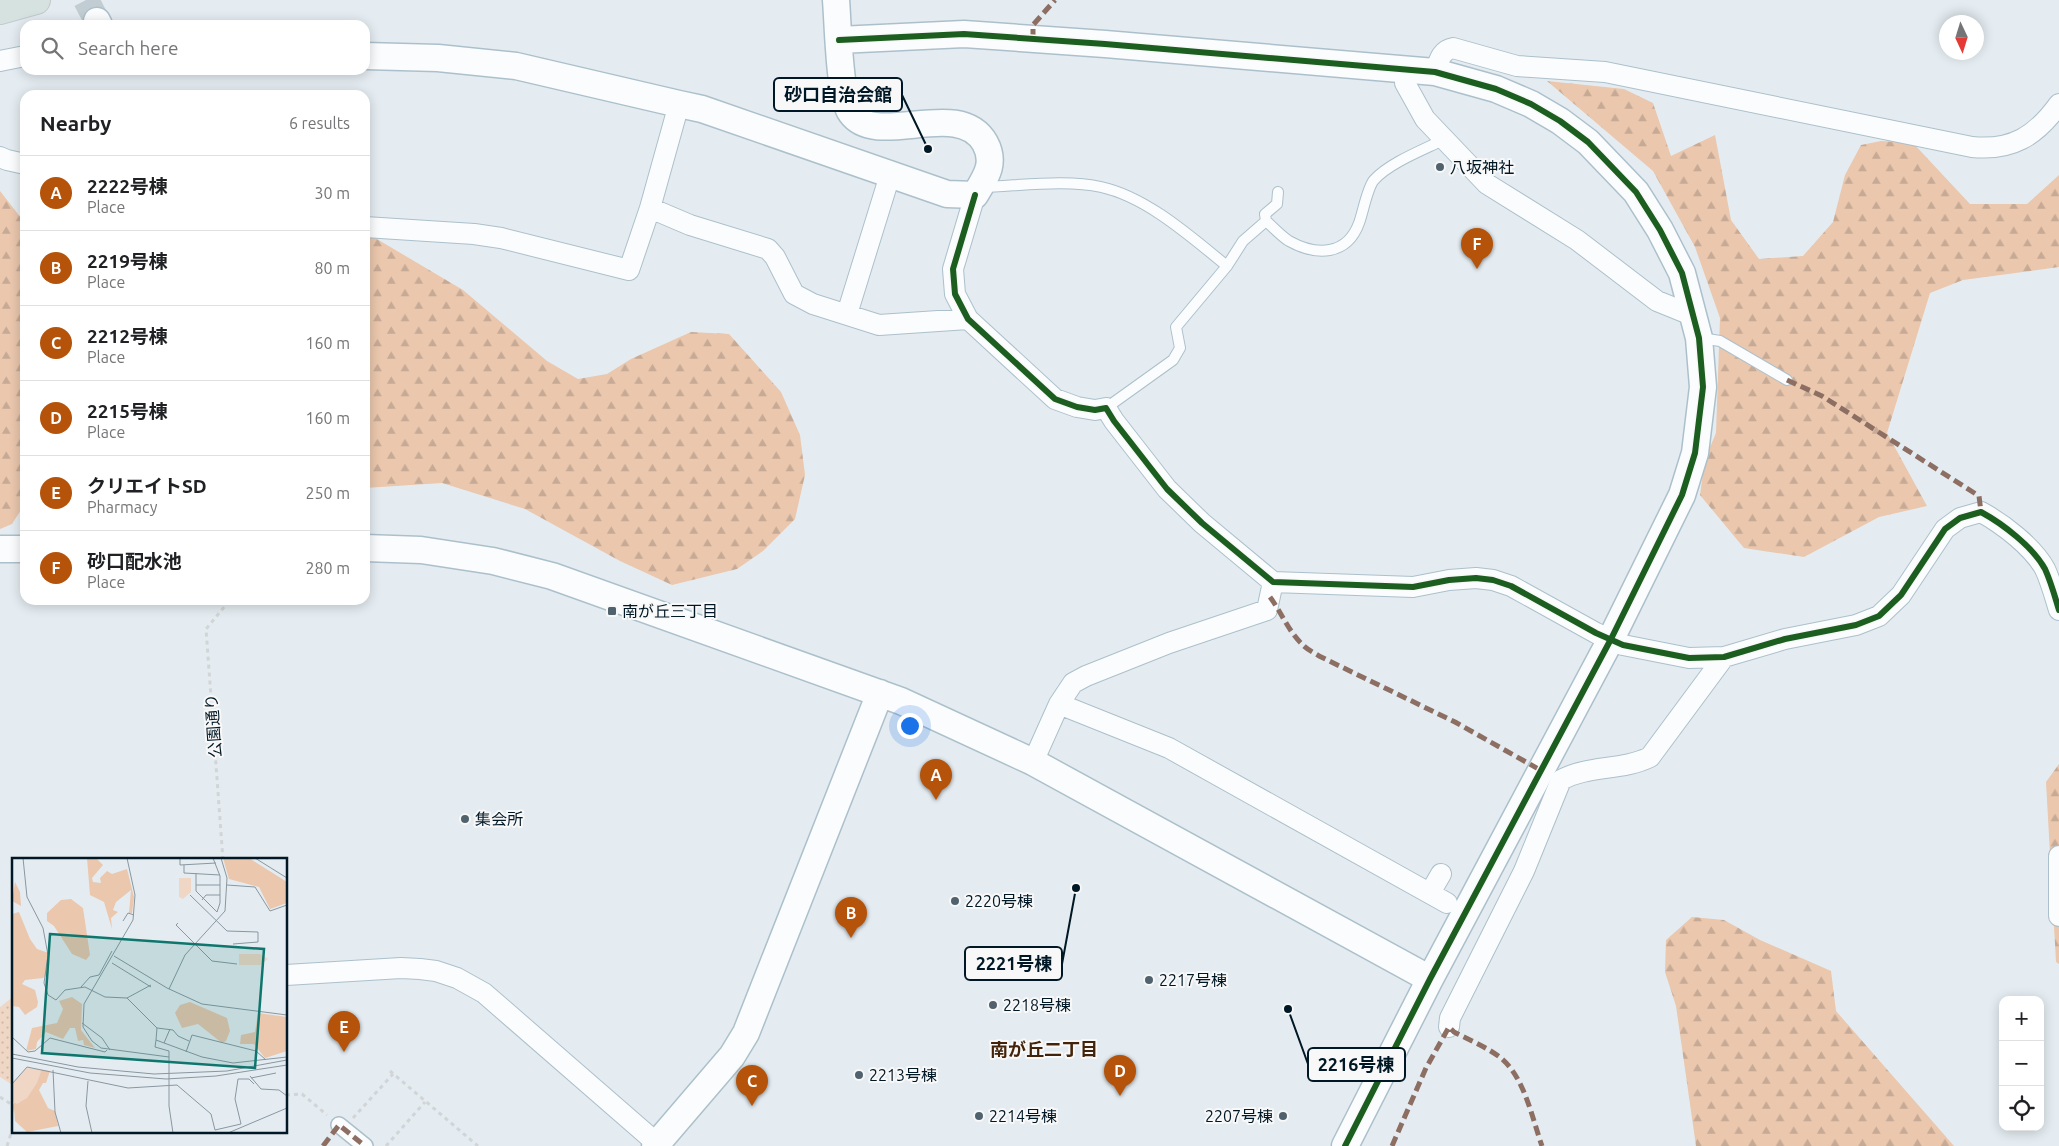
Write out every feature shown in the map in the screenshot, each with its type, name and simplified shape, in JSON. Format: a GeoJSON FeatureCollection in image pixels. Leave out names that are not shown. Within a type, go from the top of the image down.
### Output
{"type":"FeatureCollection","features":[{"type":"Feature","properties":{"kind":"highway"},"geometry":{"type":"LineString","coordinates":[[0,10],[36,0]]}},
{"type":"Feature","properties":{"kind":"street"},"geometry":{"type":"LineString","coordinates":[[836,0],[844,99],[851,114],[861,121],[877,127],[951,122],[966,127],[981,136],[989,151],[990,170],[977,191],[952,269],[954,294],[968,319],[1055,399],[1077,407],[1095,410],[1106,408],[1114,421],[1168,489],[1202,523],[1273,582],[1413,587],[1449,580],[1476,578],[1493,580],[1511,586],[1596,633],[1623,645],[1689,658],[1724,657],[1785,639],[1856,626],[1879,616],[1901,595],[1945,529],[1960,518],[1981,512],[1997,521],[2037,556],[2046,570],[2059,610]]}},
{"type":"Feature","properties":{"kind":"street"},"geometry":{"type":"LineString","coordinates":[[839,40],[964,34],[1435,72],[1496,89],[1531,104],[1560,121],[1588,142],[1636,192],[1660,230],[1682,273],[1696,327],[1703,387],[1695,453],[1682,495],[1611,639],[1551,776],[1430,979],[1345,1146]]}},
{"type":"Feature","properties":{"kind":"street"},"geometry":{"type":"LineString","coordinates":[[1435,72],[1442,54],[1446,49],[1453,48],[1517,66],[1604,72],[1972,147],[1990,149],[2008,146],[2025,138],[2039,128],[2059,104]]}},
{"type":"Feature","properties":{"kind":"street"},"geometry":{"type":"LineString","coordinates":[[370,56],[438,58],[516,66],[702,110],[946,194],[977,191]]}},
{"type":"Feature","properties":{"kind":"street"},"geometry":{"type":"LineString","coordinates":[[0,61],[20,57]]}},
{"type":"Feature","properties":{"kind":"street"},"geometry":{"type":"LineString","coordinates":[[1406,69],[1405,83],[1425,119],[1487,184],[1577,240],[1657,302],[1696,327]]}},
{"type":"Feature","properties":{"kind":"street"},"geometry":{"type":"LineString","coordinates":[[370,227],[474,234],[502,238],[629,270],[650,208],[679,104]]}},
{"type":"Feature","properties":{"kind":"street"},"geometry":{"type":"LineString","coordinates":[[0,157],[20,163]]}},
{"type":"Feature","properties":{"kind":"street"},"geometry":{"type":"LineString","coordinates":[[847,314],[890,175]]}},
{"type":"Feature","properties":{"kind":"street"},"geometry":{"type":"LineString","coordinates":[[650,208],[690,225],[768,249],[775,257],[794,294],[813,304],[879,325],[968,319]]}},
{"type":"Feature","properties":{"kind":"street"},"geometry":{"type":"LineString","coordinates":[[370,548],[422,550],[492,561],[552,576],[901,701],[1033,762],[1430,979]]}},
{"type":"Feature","properties":{"kind":"street"},"geometry":{"type":"LineString","coordinates":[[0,549],[20,549]]}},
{"type":"Feature","properties":{"kind":"street"},"geometry":{"type":"LineString","coordinates":[[1033,762],[1058,704],[1073,684],[1086,676],[1169,643],[1267,610],[1273,582]]}},
{"type":"Feature","properties":{"kind":"street"},"geometry":{"type":"LineString","coordinates":[[1551,776],[1637,763],[1650,756],[1724,657]]}},
{"type":"Feature","properties":{"kind":"street"},"geometry":{"type":"LineString","coordinates":[[288,975],[401,968],[436,971],[457,978],[484,993],[657,1145],[732,1056],[746,1033],[880,693]]}},
{"type":"Feature","properties":{"kind":"street"},"geometry":{"type":"LineString","coordinates":[[1058,704],[1170,748],[1439,898],[1441,874]]}},
{"type":"Feature","properties":{"kind":"street"},"geometry":{"type":"LineString","coordinates":[[1449,1027],[1450,1018],[1524,871],[1551,776]]}},
{"type":"Feature","properties":{"kind":"street"},"geometry":{"type":"LineString","coordinates":[[2059,856],[2059,916]]}},
{"type":"Feature","properties":{"kind":"street"},"geometry":{"type":"LineString","coordinates":[[342,1127],[365,1146]]}},
{"type":"Feature","properties":{"kind":"lane"},"geometry":{"type":"LineString","coordinates":[[1266,221],[1288,240],[1303,248],[1320,252],[1338,249],[1353,236],[1373,181],[1389,168],[1444,140]]}},
{"type":"Feature","properties":{"kind":"lane"},"geometry":{"type":"LineString","coordinates":[[977,191],[1072,184],[1102,187],[1138,201],[1173,223],[1227,266]]}},
{"type":"Feature","properties":{"kind":"lane"},"geometry":{"type":"LineString","coordinates":[[1106,408],[1173,360],[1180,348],[1176,328],[1227,266],[1243,241],[1266,221],[1266,214],[1277,204],[1278,192]]}},
{"type":"Feature","properties":{"kind":"lane"},"geometry":{"type":"LineString","coordinates":[[1696,327],[1787,380]]}},
{"type":"Feature","properties":{"kind":"path"},"geometry":{"type":"LineString","coordinates":[[288,1095],[302,1094],[342,1127],[391,1072],[478,1146]]}},
{"type":"Feature","properties":{"kind":"path"},"geometry":{"type":"LineString","coordinates":[[0,1097],[12,1105]]}},
{"type":"Feature","properties":{"kind":"path"},"geometry":{"type":"LineString","coordinates":[[386,1146],[425,1102]]}},
{"type":"Feature","properties":{"kind":"path"},"geometry":{"type":"LineString","coordinates":[[7,1146],[12,1130]]}},
{"type":"Feature","properties":{"kind":"green space"},"geometry":{"type":"Polygon","coordinates":[[[1547,81],[1624,89],[1653,103],[1671,156],[1715,135],[1731,220],[1759,259],[1803,256],[1833,222],[1845,175],[1861,145],[1881,141],[1913,143],[1970,204],[2027,204],[2059,175],[2059,267],[1963,280],[1930,293],[1887,433],[1927,506],[1879,517],[1804,557],[1744,548],[1700,495],[1705,459],[1716,433],[1720,318],[1695,247],[1653,171],[1547,81]]]}},
{"type":"Feature","properties":{"kind":"green space"},"geometry":{"type":"Polygon","coordinates":[[[0,191],[20,217],[20,512],[12,524],[0,529],[0,191]]]}},
{"type":"Feature","properties":{"kind":"green space"},"geometry":{"type":"Polygon","coordinates":[[[370,235],[463,290],[547,361],[578,379],[607,374],[631,359],[691,332],[729,334],[781,392],[800,435],[805,475],[795,519],[763,551],[737,569],[672,585],[620,561],[525,509],[442,483],[370,488],[370,235]]]}},
{"type":"Feature","properties":{"kind":"green space"},"geometry":{"type":"Polygon","coordinates":[[[2059,764],[2059,964],[2056,962],[2046,782],[2059,764]]]}},
{"type":"Feature","properties":{"kind":"green space"},"geometry":{"type":"Polygon","coordinates":[[[1692,917],[1724,920],[1760,940],[1831,971],[1836,1011],[1954,1146],[1696,1146],[1676,1006],[1665,972],[1666,940],[1692,917]]]}},
{"type":"Feature","properties":{"kind":"shaded area"},"geometry":{"type":"Polygon","coordinates":[[[12,998],[12,1085],[0,1077],[0,1007],[12,998]]]}},
{"type":"Feature","properties":{"kind":"tunnel"},"geometry":{"type":"LineString","coordinates":[[86,0],[96,20]]}},
{"type":"Feature","properties":{"kind":"marked path"},"geometry":{"type":"LineString","coordinates":[[1033,39],[1033,25],[1055,0]]}},
{"type":"Feature","properties":{"kind":"marked path"},"geometry":{"type":"LineString","coordinates":[[1787,380],[1822,396],[1979,496],[1981,512]]}},
{"type":"Feature","properties":{"kind":"marked path"},"geometry":{"type":"LineString","coordinates":[[1270,597],[1293,634],[1304,646],[1319,656],[1455,722],[1542,771]]}},
{"type":"Feature","properties":{"kind":"marked path"},"geometry":{"type":"LineString","coordinates":[[1392,1146],[1426,1068],[1449,1027],[1454,1032],[1497,1055],[1510,1067],[1517,1077],[1527,1100],[1542,1146]]}},
{"type":"Feature","properties":{"kind":"marked path"},"geometry":{"type":"LineString","coordinates":[[323,1146],[339,1125],[365,1146]]}},
{"type":"Feature","properties":{"kind":"cycle path"},"geometry":{"type":"LineString","coordinates":[[839,40],[964,34],[1435,72],[1496,89],[1531,104],[1560,121],[1588,142],[1636,192],[1660,230],[1682,273],[1699,338],[1703,387],[1695,453],[1682,495],[1611,639],[1430,979],[1345,1146]]}},
{"type":"Feature","properties":{"kind":"cycle path"},"geometry":{"type":"LineString","coordinates":[[975,195],[953,269],[955,294],[968,319],[1055,399],[1077,407],[1095,410],[1106,408],[1167,489],[1202,523],[1273,582],[1413,587],[1449,580],[1476,578],[1493,580],[1511,586],[1596,633],[1623,645],[1689,658],[1724,657],[1785,639],[1856,625],[1879,616],[1901,595],[1945,529],[1960,518],[1981,512],[1999,523],[2033,552],[2045,569],[2059,610]]}},
{"type":"Feature","properties":{"kind":"place","name":"砂口自治会館"},"geometry":{"type":"Point","coordinates":[928,149]}},
{"type":"Feature","properties":{"kind":"place","name":"八坂神社"},"geometry":{"type":"Point","coordinates":[1440,167]}},
{"type":"Feature","properties":{"kind":"place","name":"砂口配水池"},"geometry":{"type":"Point","coordinates":[1477,269]}},
{"type":"Feature","properties":{"kind":"place","name":"南が丘三丁目"},"geometry":{"type":"Point","coordinates":[612,611]}},
{"type":"Feature","properties":{"kind":"place","name":"2222号棟"},"geometry":{"type":"Point","coordinates":[936,800]}},
{"type":"Feature","properties":{"kind":"place","name":"集会所"},"geometry":{"type":"Point","coordinates":[465,819]}},
{"type":"Feature","properties":{"kind":"place","name":"2221号棟"},"geometry":{"type":"Point","coordinates":[1076,888]}},
{"type":"Feature","properties":{"kind":"place","name":"2220号棟"},"geometry":{"type":"Point","coordinates":[955,901]}},
{"type":"Feature","properties":{"kind":"place","name":"2219号棟"},"geometry":{"type":"Point","coordinates":[851,938]}},
{"type":"Feature","properties":{"kind":"place","name":"2217号棟"},"geometry":{"type":"Point","coordinates":[1149,980]}},
{"type":"Feature","properties":{"kind":"place","name":"2218号棟"},"geometry":{"type":"Point","coordinates":[993,1005]}},
{"type":"Feature","properties":{"kind":"place","name":"2216号棟"},"geometry":{"type":"Point","coordinates":[1288,1009]}},
{"type":"Feature","properties":{"kind":"place","name":"クリエイトSD"},"geometry":{"type":"Point","coordinates":[344,1052]}},
{"type":"Feature","properties":{"kind":"place","name":"2213号棟"},"geometry":{"type":"Point","coordinates":[859,1075]}},
{"type":"Feature","properties":{"kind":"place","name":"2215号棟"},"geometry":{"type":"Point","coordinates":[1120,1096]}},
{"type":"Feature","properties":{"kind":"place","name":"2212号棟"},"geometry":{"type":"Point","coordinates":[752,1106]}},
{"type":"Feature","properties":{"kind":"place","name":"2214号棟"},"geometry":{"type":"Point","coordinates":[979,1116]}},
{"type":"Feature","properties":{"kind":"place","name":"2207号棟"},"geometry":{"type":"Point","coordinates":[1283,1116]}},
{"type":"Feature","properties":{"kind":"district","name":"南が丘二丁目"},"geometry":{"type":"Point","coordinates":[1044,1049]}}]}
